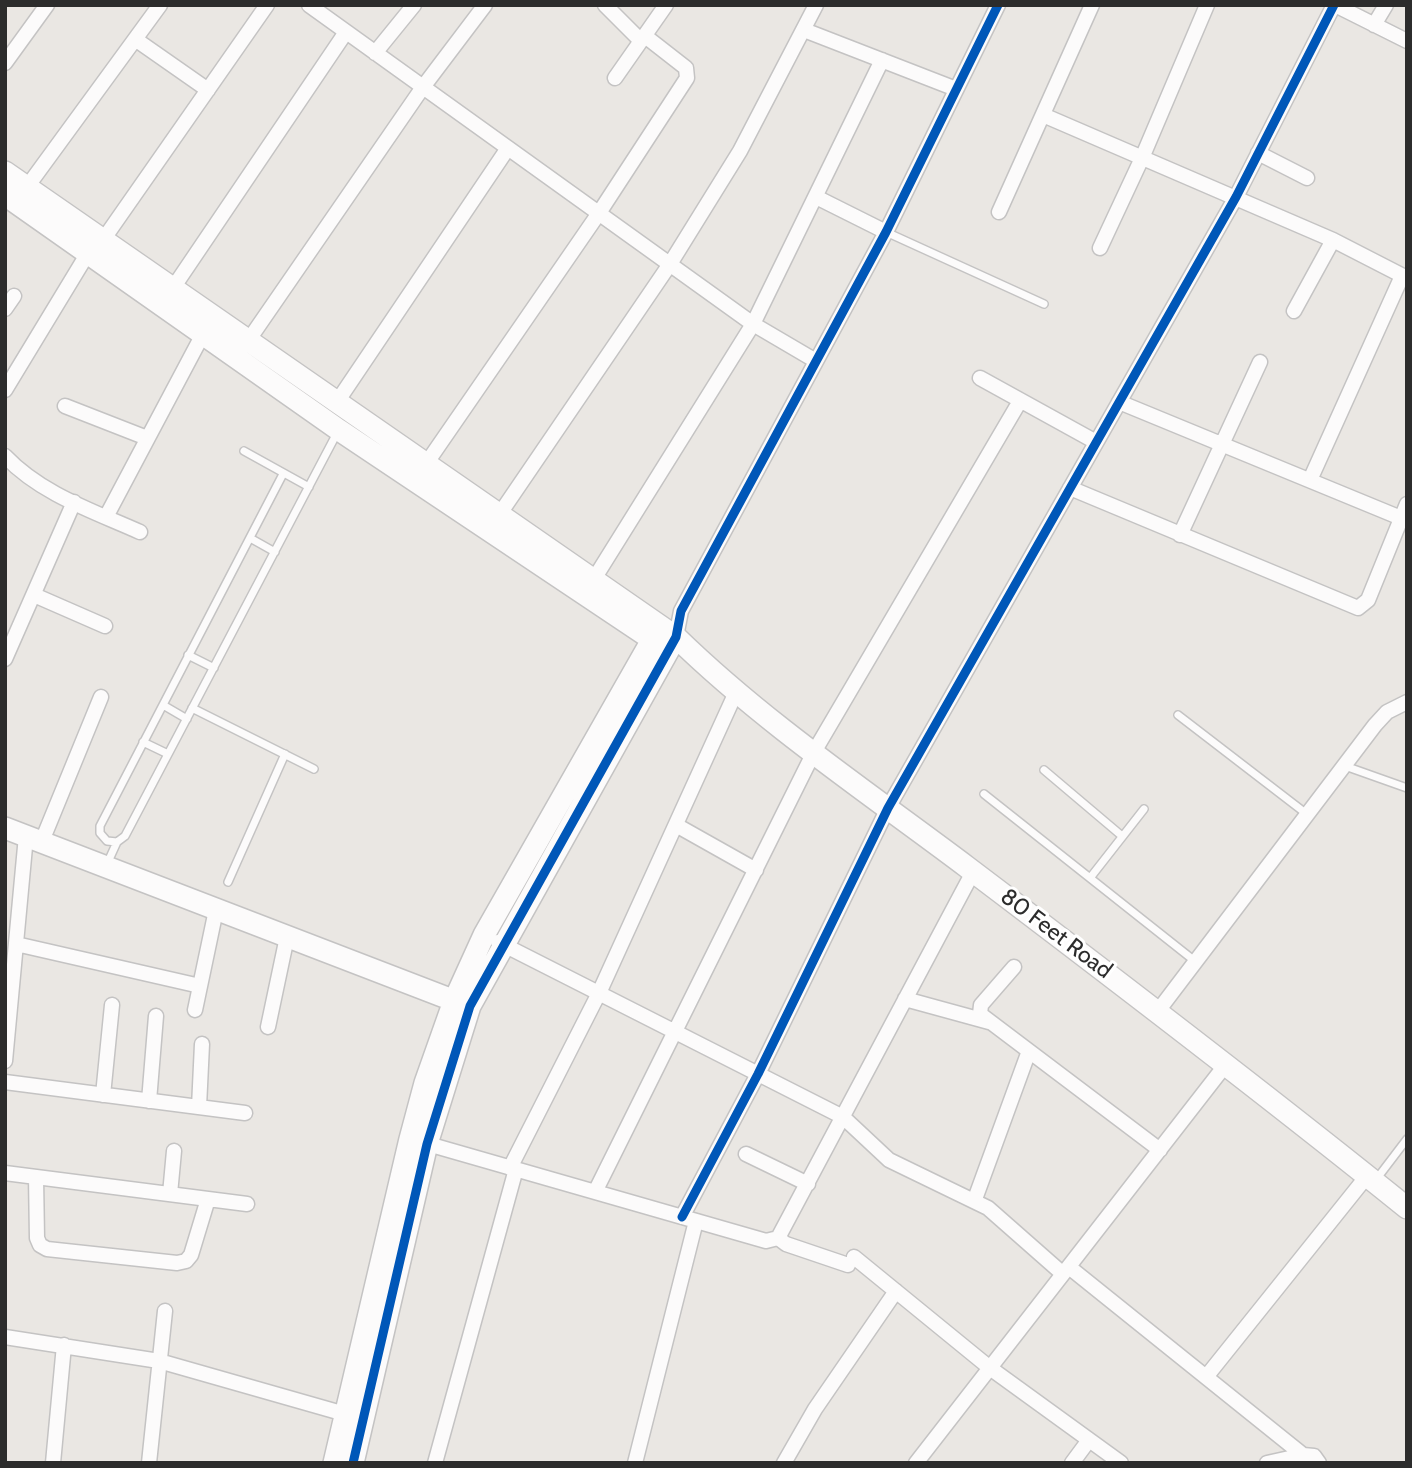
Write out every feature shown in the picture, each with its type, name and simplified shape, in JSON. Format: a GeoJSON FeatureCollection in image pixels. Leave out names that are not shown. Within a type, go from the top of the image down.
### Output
{"type":"FeatureCollection","features":[{"type":"Feature","properties":{"kind":"main road"},"geometry":{"type":"LineString","coordinates":[[6,172],[203,334],[339,430],[664,639]]}},
{"type":"Feature","properties":{"kind":"main road"},"geometry":{"type":"LineString","coordinates":[[5,195],[173,288],[594,579],[664,639]]}},
{"type":"Feature","properties":{"kind":"main road"},"geometry":{"type":"LineString","coordinates":[[334,1463],[354,1417],[418,1142],[425,1083],[494,939],[664,639]]}},
{"type":"Feature","properties":{"kind":"main road","name":"80 Feet Road"},"geometry":{"type":"LineString","coordinates":[[664,639],[703,663],[814,752],[1227,1063],[1407,1208]]}},
{"type":"Feature","properties":{"kind":"main road"},"geometry":{"type":"LineString","coordinates":[[5,828],[462,1004]]}},
{"type":"Feature","properties":{"kind":"main road"},"geometry":{"type":"LineString","coordinates":[[353,1463],[354,1417]]}},
{"type":"Feature","properties":{"kind":"street"},"geometry":{"type":"LineString","coordinates":[[5,63],[47,5]]}},
{"type":"Feature","properties":{"kind":"street"},"geometry":{"type":"LineString","coordinates":[[27,187],[160,5]]}},
{"type":"Feature","properties":{"kind":"street"},"geometry":{"type":"LineString","coordinates":[[5,390],[96,246],[267,5]]}},
{"type":"Feature","properties":{"kind":"street"},"geometry":{"type":"LineString","coordinates":[[309,5],[754,324],[816,362]]}},
{"type":"Feature","properties":{"kind":"street"},"geometry":{"type":"LineString","coordinates":[[375,53],[414,5]]}},
{"type":"Feature","properties":{"kind":"street"},"geometry":{"type":"LineString","coordinates":[[248,341],[423,87],[485,5]]}},
{"type":"Feature","properties":{"kind":"street"},"geometry":{"type":"LineString","coordinates":[[426,464],[599,213],[687,78],[686,68],[643,38],[605,5]]}},
{"type":"Feature","properties":{"kind":"street"},"geometry":{"type":"LineString","coordinates":[[615,78],[666,5]]}},
{"type":"Feature","properties":{"kind":"street"},"geometry":{"type":"LineString","coordinates":[[499,515],[670,264],[740,152],[816,5]]}},
{"type":"Feature","properties":{"kind":"street"},"geometry":{"type":"LineString","coordinates":[[664,639],[887,232],[998,5]]}},
{"type":"Feature","properties":{"kind":"street"},"geometry":{"type":"LineString","coordinates":[[999,212],[1092,5]]}},
{"type":"Feature","properties":{"kind":"street"},"geometry":{"type":"LineString","coordinates":[[1100,248],[1142,158],[1207,5]]}},
{"type":"Feature","properties":{"kind":"street"},"geometry":{"type":"LineString","coordinates":[[682,1217],[758,1074],[888,808],[1236,197],[1334,5],[1407,41]]}},
{"type":"Feature","properties":{"kind":"street"},"geometry":{"type":"LineString","coordinates":[[1374,25],[1386,5]]}},
{"type":"Feature","properties":{"kind":"street"},"geometry":{"type":"LineString","coordinates":[[804,30],[956,89]]}},
{"type":"Feature","properties":{"kind":"street"},"geometry":{"type":"LineString","coordinates":[[173,288],[346,32]]}},
{"type":"Feature","properties":{"kind":"street"},"geometry":{"type":"LineString","coordinates":[[135,39],[208,90]]}},
{"type":"Feature","properties":{"kind":"street"},"geometry":{"type":"LineString","coordinates":[[594,579],[754,324],[882,60]]}},
{"type":"Feature","properties":{"kind":"street"},"geometry":{"type":"LineString","coordinates":[[1043,115],[1333,240],[1405,277],[1310,480]]}},
{"type":"Feature","properties":{"kind":"street"},"geometry":{"type":"LineString","coordinates":[[337,402],[508,148]]}},
{"type":"Feature","properties":{"kind":"street"},"geometry":{"type":"LineString","coordinates":[[1258,153],[1307,178]]}},
{"type":"Feature","properties":{"kind":"street"},"geometry":{"type":"LineString","coordinates":[[816,197],[887,232]]}},
{"type":"Feature","properties":{"kind":"street"},"geometry":{"type":"LineString","coordinates":[[1294,310],[1333,240]]}},
{"type":"Feature","properties":{"kind":"street"},"geometry":{"type":"LineString","coordinates":[[5,309],[14,296]]}},
{"type":"Feature","properties":{"kind":"street"},"geometry":{"type":"LineString","coordinates":[[106,517],[203,334]]}},
{"type":"Feature","properties":{"kind":"street"},"geometry":{"type":"LineString","coordinates":[[1180,535],[1260,362]]}},
{"type":"Feature","properties":{"kind":"street"},"geometry":{"type":"LineString","coordinates":[[980,378],[1096,442]]}},
{"type":"Feature","properties":{"kind":"street"},"geometry":{"type":"LineString","coordinates":[[595,1192],[814,752],[1020,401]]}},
{"type":"Feature","properties":{"kind":"street"},"geometry":{"type":"LineString","coordinates":[[1070,488],[1358,608],[1368,600],[1404,511],[1310,480],[1119,402]]}},
{"type":"Feature","properties":{"kind":"street"},"geometry":{"type":"LineString","coordinates":[[65,406],[147,438]]}},
{"type":"Feature","properties":{"kind":"street"},"geometry":{"type":"LineString","coordinates":[[5,456],[45,489],[140,533]]}},
{"type":"Feature","properties":{"kind":"street"},"geometry":{"type":"LineString","coordinates":[[5,659],[74,502]]}},
{"type":"Feature","properties":{"kind":"street"},"geometry":{"type":"LineString","coordinates":[[34,595],[104,626]]}},
{"type":"Feature","properties":{"kind":"street"},"geometry":{"type":"LineString","coordinates":[[435,1463],[513,1169],[598,993],[737,690]]}},
{"type":"Feature","properties":{"kind":"street"},"geometry":{"type":"LineString","coordinates":[[5,1061],[16,944],[34,839],[101,696]]}},
{"type":"Feature","properties":{"kind":"street"},"geometry":{"type":"LineString","coordinates":[[1158,1012],[1375,725],[1387,712],[1407,702]]}},
{"type":"Feature","properties":{"kind":"street"},"geometry":{"type":"LineString","coordinates":[[676,825],[756,870]]}},
{"type":"Feature","properties":{"kind":"street"},"geometry":{"type":"LineString","coordinates":[[418,1142],[766,1241],[778,1238],[974,872]]}},
{"type":"Feature","properties":{"kind":"street"},"geometry":{"type":"LineString","coordinates":[[195,1010],[216,910]]}},
{"type":"Feature","properties":{"kind":"street"},"geometry":{"type":"LineString","coordinates":[[268,1027],[287,937]]}},
{"type":"Feature","properties":{"kind":"street"},"geometry":{"type":"LineString","coordinates":[[494,939],[843,1117],[889,1160],[975,1199],[1303,1455]]}},
{"type":"Feature","properties":{"kind":"street"},"geometry":{"type":"LineString","coordinates":[[16,944],[200,986]]}},
{"type":"Feature","properties":{"kind":"street"},"geometry":{"type":"LineString","coordinates":[[1014,967],[981,1005],[980,1014],[1160,1150]]}},
{"type":"Feature","properties":{"kind":"street"},"geometry":{"type":"LineString","coordinates":[[905,999],[991,1023]]}},
{"type":"Feature","properties":{"kind":"street"},"geometry":{"type":"LineString","coordinates":[[103,1095],[112,1005]]}},
{"type":"Feature","properties":{"kind":"street"},"geometry":{"type":"LineString","coordinates":[[149,1101],[156,1016]]}},
{"type":"Feature","properties":{"kind":"street"},"geometry":{"type":"LineString","coordinates":[[199,1107],[202,1044]]}},
{"type":"Feature","properties":{"kind":"street"},"geometry":{"type":"LineString","coordinates":[[975,1199],[1029,1051]]}},
{"type":"Feature","properties":{"kind":"street"},"geometry":{"type":"LineString","coordinates":[[916,1463],[1227,1063]]}},
{"type":"Feature","properties":{"kind":"street"},"geometry":{"type":"LineString","coordinates":[[5,1082],[245,1113]]}},
{"type":"Feature","properties":{"kind":"street"},"geometry":{"type":"LineString","coordinates":[[170,1194],[174,1151]]}},
{"type":"Feature","properties":{"kind":"street"},"geometry":{"type":"LineString","coordinates":[[746,1154],[808,1184]]}},
{"type":"Feature","properties":{"kind":"street"},"geometry":{"type":"LineString","coordinates":[[5,1173],[247,1204]]}},
{"type":"Feature","properties":{"kind":"street"},"geometry":{"type":"LineString","coordinates":[[36,1177],[37,1238],[40,1245],[47,1248],[177,1263],[186,1261],[191,1255],[208,1199]]}},
{"type":"Feature","properties":{"kind":"street"},"geometry":{"type":"LineString","coordinates":[[1206,1377],[1371,1179]]}},
{"type":"Feature","properties":{"kind":"street"},"geometry":{"type":"LineString","coordinates":[[635,1463],[696,1221]]}},
{"type":"Feature","properties":{"kind":"street"},"geometry":{"type":"LineString","coordinates":[[778,1238],[786,1244],[851,1261],[896,1291],[990,1368],[1121,1463]]}},
{"type":"Feature","properties":{"kind":"street"},"geometry":{"type":"LineString","coordinates":[[784,1463],[815,1409],[896,1291]]}},
{"type":"Feature","properties":{"kind":"street"},"geometry":{"type":"LineString","coordinates":[[149,1463],[165,1311]]}},
{"type":"Feature","properties":{"kind":"street"},"geometry":{"type":"LineString","coordinates":[[5,1337],[159,1361],[354,1417]]}},
{"type":"Feature","properties":{"kind":"street"},"geometry":{"type":"LineString","coordinates":[[53,1463],[64,1345]]}},
{"type":"Feature","properties":{"kind":"street"},"geometry":{"type":"LineString","coordinates":[[1072,1463],[1089,1440]]}},
{"type":"Feature","properties":{"kind":"street"},"geometry":{"type":"LineString","coordinates":[[1267,1463],[1303,1455],[1314,1456],[1319,1463]]}},
{"type":"Feature","properties":{"kind":"lane"},"geometry":{"type":"LineString","coordinates":[[887,232],[1044,304]]}},
{"type":"Feature","properties":{"kind":"lane"},"geometry":{"type":"LineString","coordinates":[[106,866],[117,842],[125,836],[339,430]]}},
{"type":"Feature","properties":{"kind":"lane"},"geometry":{"type":"LineString","coordinates":[[244,452],[309,487]]}},
{"type":"Feature","properties":{"kind":"lane"},"geometry":{"type":"LineString","coordinates":[[117,842],[107,841],[100,833],[100,826],[283,474]]}},
{"type":"Feature","properties":{"kind":"lane"},"geometry":{"type":"LineString","coordinates":[[250,538],[275,552]]}},
{"type":"Feature","properties":{"kind":"lane"},"geometry":{"type":"LineString","coordinates":[[188,655],[214,668]]}},
{"type":"Feature","properties":{"kind":"lane"},"geometry":{"type":"LineString","coordinates":[[163,705],[187,719]]}},
{"type":"Feature","properties":{"kind":"lane"},"geometry":{"type":"LineString","coordinates":[[192,708],[314,769]]}},
{"type":"Feature","properties":{"kind":"lane"},"geometry":{"type":"LineString","coordinates":[[1178,715],[1308,815]]}},
{"type":"Feature","properties":{"kind":"lane"},"geometry":{"type":"LineString","coordinates":[[143,742],[168,754]]}},
{"type":"Feature","properties":{"kind":"lane"},"geometry":{"type":"LineString","coordinates":[[228,882],[285,754]]}},
{"type":"Feature","properties":{"kind":"lane"},"geometry":{"type":"LineString","coordinates":[[1345,766],[1407,788]]}},
{"type":"Feature","properties":{"kind":"lane"},"geometry":{"type":"LineString","coordinates":[[1044,770],[1122,836]]}},
{"type":"Feature","properties":{"kind":"lane"},"geometry":{"type":"LineString","coordinates":[[984,794],[1197,962]]}},
{"type":"Feature","properties":{"kind":"lane"},"geometry":{"type":"LineString","coordinates":[[1090,878],[1144,809]]}},
{"type":"Feature","properties":{"kind":"lane"},"geometry":{"type":"LineString","coordinates":[[1371,1179],[1407,1139]]}},
{"type":"Feature","properties":{"kind":"cycle path"},"geometry":{"type":"LineString","coordinates":[[353,1463],[427,1144],[470,1006],[676,637],[681,611],[886,232],[998,5]]}},
{"type":"Feature","properties":{"kind":"cycle path"},"geometry":{"type":"LineString","coordinates":[[682,1217],[758,1074],[888,808],[1236,197],[1334,5]]}}]}
